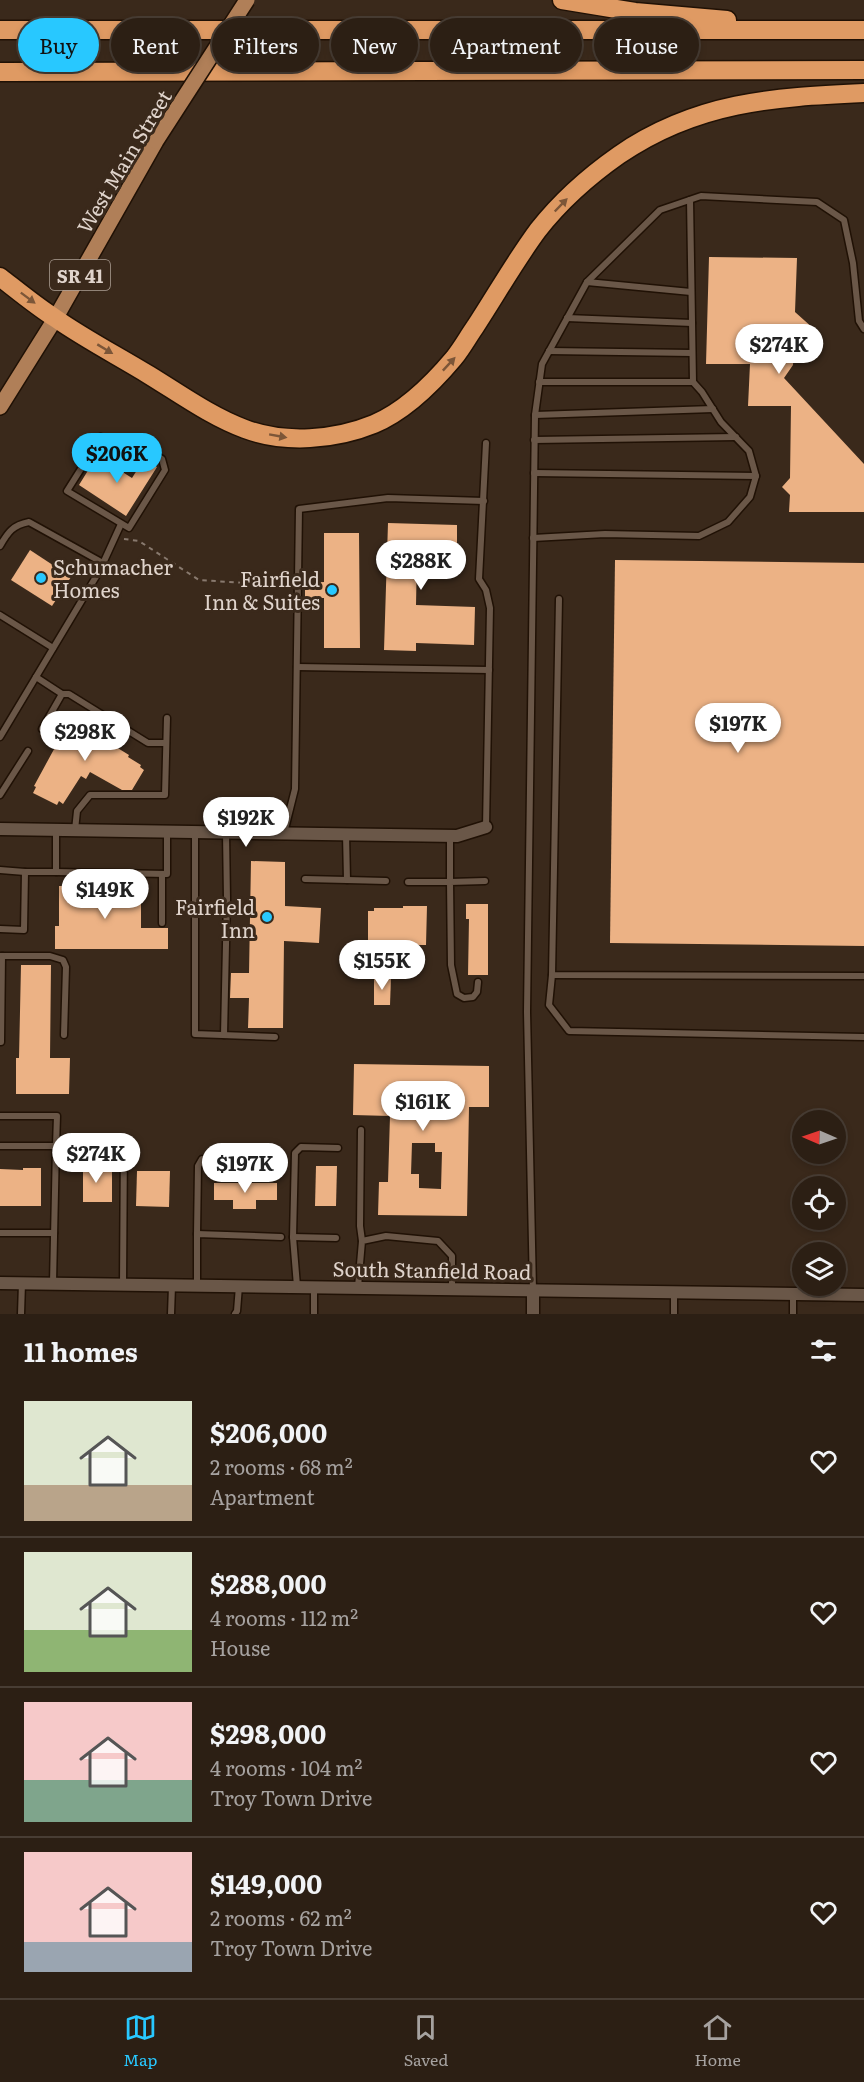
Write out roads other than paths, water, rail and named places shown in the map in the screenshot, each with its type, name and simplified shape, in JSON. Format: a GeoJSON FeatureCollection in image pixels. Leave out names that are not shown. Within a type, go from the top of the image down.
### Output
{"type":"FeatureCollection","features":[{"type":"Feature","properties":{"kind":"highway"},"geometry":{"type":"LineString","coordinates":[[562,0],[635,12],[856,30]]}},
{"type":"Feature","properties":{"kind":"highway"},"geometry":{"type":"LineString","coordinates":[[0,30],[856,30]]}},
{"type":"Feature","properties":{"kind":"highway"},"geometry":{"type":"LineString","coordinates":[[0,72],[864,70]]}},
{"type":"Feature","properties":{"kind":"highway"},"geometry":{"type":"LineString","coordinates":[[0,277],[55,318],[210,411],[246,430],[283,438],[314,438],[350,432],[384,419],[401,409],[424,389],[455,357],[538,230],[562,203],[620,154],[658,132],[693,116],[725,107],[780,98],[864,93]]}},
{"type":"Feature","properties":{"kind":"main road","name":"West Main Street"},"geometry":{"type":"LineString","coordinates":[[0,407],[55,318],[156,141],[247,0]]}},
{"type":"Feature","properties":{"kind":"street"},"geometry":{"type":"LineString","coordinates":[[0,829],[457,836],[486,827]]}},
{"type":"Feature","properties":{"kind":"street","name":"South Stanfield Road"},"geometry":{"type":"LineString","coordinates":[[0,1283],[792,1294]]}},
{"type":"Feature","properties":{"kind":"street"},"geometry":{"type":"LineString","coordinates":[[533,1290],[533,1314]]}},
{"type":"Feature","properties":{"kind":"street","name":"South Stanfield Road"},"geometry":{"type":"LineString","coordinates":[[846,1295],[864,1295]]}},
{"type":"Feature","properties":{"kind":"lane"},"geometry":{"type":"LineString","coordinates":[[533,1290],[527,1012],[534,440],[542,364],[588,282],[660,210],[701,196],[817,202],[844,220],[853,262],[859,321],[864,328]]}},
{"type":"Feature","properties":{"kind":"lane"},"geometry":{"type":"LineString","coordinates":[[533,538],[605,534],[699,536],[728,522],[750,497],[756,476],[749,451],[721,422],[693,382],[690,200]]}},
{"type":"Feature","properties":{"kind":"lane"},"geometry":{"type":"LineString","coordinates":[[588,282],[691,292]]}},
{"type":"Feature","properties":{"kind":"lane"},"geometry":{"type":"LineString","coordinates":[[567,318],[692,323]]}},
{"type":"Feature","properties":{"kind":"lane"},"geometry":{"type":"LineString","coordinates":[[549,351],[692,353]]}},
{"type":"Feature","properties":{"kind":"lane"},"geometry":{"type":"LineString","coordinates":[[539,382],[693,382]]}},
{"type":"Feature","properties":{"kind":"lane"},"geometry":{"type":"LineString","coordinates":[[535,415],[713,409]]}},
{"type":"Feature","properties":{"kind":"lane"},"geometry":{"type":"LineString","coordinates":[[534,440],[735,436]]}},
{"type":"Feature","properties":{"kind":"lane"},"geometry":{"type":"LineString","coordinates":[[101,437],[130,452],[143,448],[162,459],[165,471],[129,528],[121,524],[67,491],[101,437]]}},
{"type":"Feature","properties":{"kind":"lane"},"geometry":{"type":"LineString","coordinates":[[486,443],[479,579],[486,590],[490,608],[486,827]]}},
{"type":"Feature","properties":{"kind":"lane"},"geometry":{"type":"LineString","coordinates":[[534,473],[756,476]]}},
{"type":"Feature","properties":{"kind":"lane"},"geometry":{"type":"LineString","coordinates":[[284,834],[295,789],[299,509],[388,498],[484,501]]}},
{"type":"Feature","properties":{"kind":"lane"},"geometry":{"type":"LineString","coordinates":[[0,546],[10,529],[29,522],[103,563]]}},
{"type":"Feature","properties":{"kind":"lane"},"geometry":{"type":"LineString","coordinates":[[0,737],[103,563],[121,524]]}},
{"type":"Feature","properties":{"kind":"lane"},"geometry":{"type":"LineString","coordinates":[[559,599],[552,975],[549,1005],[569,1031],[864,1037]]}},
{"type":"Feature","properties":{"kind":"lane"},"geometry":{"type":"LineString","coordinates":[[0,615],[53,648]]}},
{"type":"Feature","properties":{"kind":"lane"},"geometry":{"type":"LineString","coordinates":[[297,667],[489,670]]}},
{"type":"Feature","properties":{"kind":"lane"},"geometry":{"type":"LineString","coordinates":[[36,677],[62,694],[69,694],[148,743],[166,744]]}},
{"type":"Feature","properties":{"kind":"lane"},"geometry":{"type":"LineString","coordinates":[[42,729],[62,694]]}},
{"type":"Feature","properties":{"kind":"lane"},"geometry":{"type":"LineString","coordinates":[[75,830],[78,811],[90,795],[165,795],[167,718]]}},
{"type":"Feature","properties":{"kind":"lane"},"geometry":{"type":"LineString","coordinates":[[0,795],[28,751]]}},
{"type":"Feature","properties":{"kind":"lane"},"geometry":{"type":"LineString","coordinates":[[56,830],[56,872]]}},
{"type":"Feature","properties":{"kind":"lane"},"geometry":{"type":"LineString","coordinates":[[0,870],[167,874],[167,832]]}},
{"type":"Feature","properties":{"kind":"lane"},"geometry":{"type":"LineString","coordinates":[[195,832],[195,1034],[275,1036]]}},
{"type":"Feature","properties":{"kind":"lane"},"geometry":{"type":"LineString","coordinates":[[224,1035],[227,942],[226,832]]}},
{"type":"Feature","properties":{"kind":"lane"},"geometry":{"type":"LineString","coordinates":[[346,834],[346,880]]}},
{"type":"Feature","properties":{"kind":"lane"},"geometry":{"type":"LineString","coordinates":[[450,836],[451,965],[457,994],[464,998],[473,997],[477,992],[478,982]]}},
{"type":"Feature","properties":{"kind":"lane"},"geometry":{"type":"LineString","coordinates":[[0,929],[24,930],[25,872]]}},
{"type":"Feature","properties":{"kind":"lane"},"geometry":{"type":"LineString","coordinates":[[162,874],[162,923]]}},
{"type":"Feature","properties":{"kind":"lane"},"geometry":{"type":"LineString","coordinates":[[305,879],[386,881]]}},
{"type":"Feature","properties":{"kind":"lane"},"geometry":{"type":"LineString","coordinates":[[408,882],[485,881]]}},
{"type":"Feature","properties":{"kind":"lane"},"geometry":{"type":"LineString","coordinates":[[2,1042],[1,956],[50,956],[63,960],[66,968],[64,1035]]}},
{"type":"Feature","properties":{"kind":"lane"},"geometry":{"type":"LineString","coordinates":[[552,975],[864,976]]}},
{"type":"Feature","properties":{"kind":"lane"},"geometry":{"type":"LineString","coordinates":[[0,1116],[57,1116],[53,1283]]}},
{"type":"Feature","properties":{"kind":"lane"},"geometry":{"type":"LineString","coordinates":[[358,1287],[362,1241],[360,1226],[361,1130]]}},
{"type":"Feature","properties":{"kind":"lane"},"geometry":{"type":"LineString","coordinates":[[123,1284],[124,1140]]}},
{"type":"Feature","properties":{"kind":"lane"},"geometry":{"type":"LineString","coordinates":[[0,1146],[56,1146]]}},
{"type":"Feature","properties":{"kind":"lane"},"geometry":{"type":"LineString","coordinates":[[297,1286],[293,1237],[295,1153],[301,1147],[338,1148]]}},
{"type":"Feature","properties":{"kind":"lane"},"geometry":{"type":"LineString","coordinates":[[197,1285],[198,1166],[202,1159],[270,1160]]}},
{"type":"Feature","properties":{"kind":"lane"},"geometry":{"type":"LineString","coordinates":[[0,1233],[54,1233]]}},
{"type":"Feature","properties":{"kind":"lane"},"geometry":{"type":"LineString","coordinates":[[197,1234],[281,1237]]}},
{"type":"Feature","properties":{"kind":"lane"},"geometry":{"type":"LineString","coordinates":[[362,1241],[386,1236],[438,1241],[452,1256],[452,1289]]}},
{"type":"Feature","properties":{"kind":"lane"},"geometry":{"type":"LineString","coordinates":[[293,1237],[336,1238]]}},
{"type":"Feature","properties":{"kind":"lane"},"geometry":{"type":"LineString","coordinates":[[21,1314],[22,1283]]}},
{"type":"Feature","properties":{"kind":"lane"},"geometry":{"type":"LineString","coordinates":[[171,1314],[172,1285]]}},
{"type":"Feature","properties":{"kind":"lane"},"geometry":{"type":"LineString","coordinates":[[235,1314],[238,1286]]}},
{"type":"Feature","properties":{"kind":"lane"},"geometry":{"type":"LineString","coordinates":[[314,1287],[314,1314]]}},
{"type":"Feature","properties":{"kind":"lane"},"geometry":{"type":"LineString","coordinates":[[674,1292],[674,1314]]}},
{"type":"Feature","properties":{"kind":"lane"},"geometry":{"type":"LineString","coordinates":[[793,1296],[793,1314]]}},
{"type":"Feature","properties":{"kind":"place","name":"Schumacher Homes"},"geometry":{"type":"Point","coordinates":[41,578]}},
{"type":"Feature","properties":{"kind":"place","name":"Fairfield Inn & Suites"},"geometry":{"type":"Point","coordinates":[332,590]}},
{"type":"Feature","properties":{"kind":"place","name":"Fairfield Inn"},"geometry":{"type":"Point","coordinates":[267,917]}}]}
